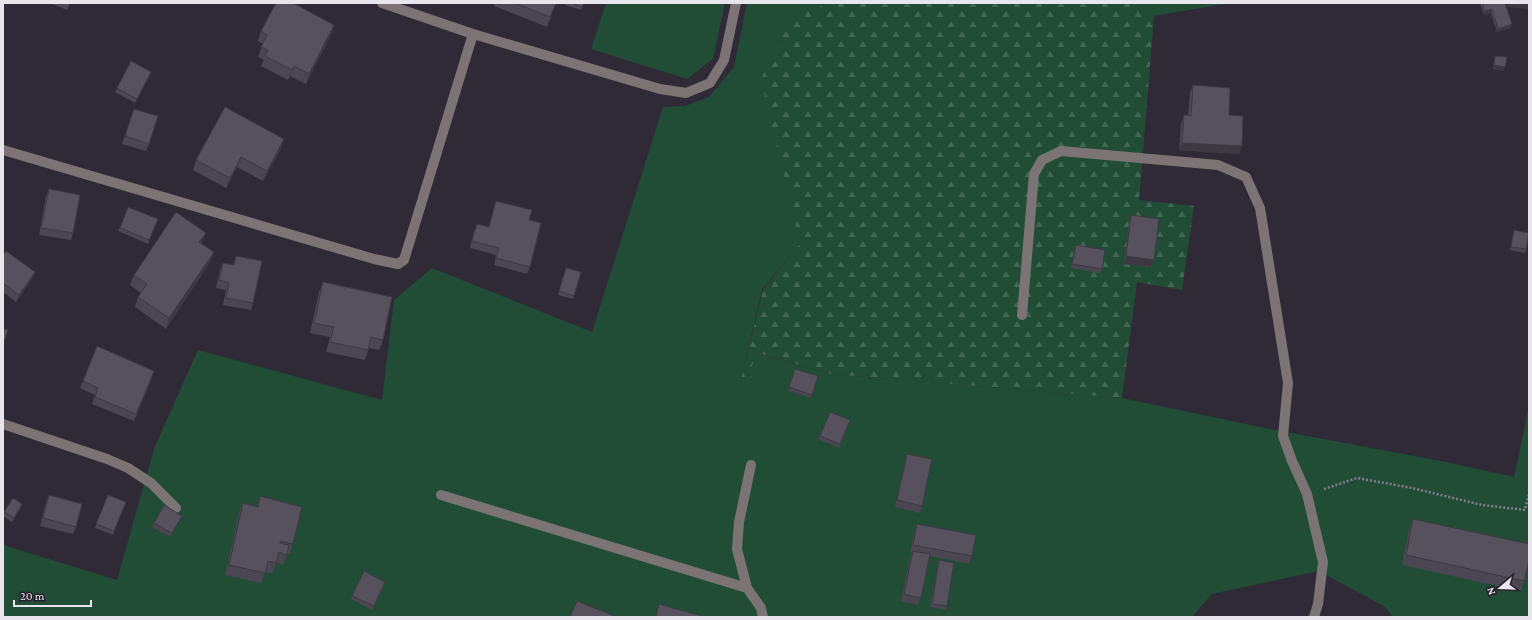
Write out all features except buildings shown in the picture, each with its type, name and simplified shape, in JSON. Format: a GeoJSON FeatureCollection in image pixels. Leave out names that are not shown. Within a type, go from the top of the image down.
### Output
{"type":"FeatureCollection","features":[{"type":"Feature","properties":{"kind":"street"},"geometry":{"type":"LineString","coordinates":[[382,3],[473,34],[660,89],[686,93],[710,83],[724,60],[736,3]]}},
{"type":"Feature","properties":{"kind":"street"},"geometry":{"type":"LineString","coordinates":[[3,150],[374,259],[398,264],[404,260],[473,34]]}},
{"type":"Feature","properties":{"kind":"street"},"geometry":{"type":"LineString","coordinates":[[1022,315],[1034,174],[1042,160],[1061,151],[1218,165],[1246,177],[1260,208],[1288,383],[1283,436],[1292,461],[1307,494],[1323,562],[1318,604],[1314,617]]}},
{"type":"Feature","properties":{"kind":"street"},"geometry":{"type":"LineString","coordinates":[[3,424],[107,459],[128,468],[151,483],[176,508]]}},
{"type":"Feature","properties":{"kind":"street"},"geometry":{"type":"LineString","coordinates":[[751,465],[739,522],[737,548],[747,588],[761,608],[763,617]]}},
{"type":"Feature","properties":{"kind":"street"},"geometry":{"type":"LineString","coordinates":[[441,495],[747,588]]}},
{"type":"Feature","properties":{"kind":"path"},"geometry":{"type":"LineString","coordinates":[[1307,494],[1357,478],[1412,488],[1482,505],[1525,510],[1529,494]]}},
{"type":"Feature","properties":{"kind":"green space"},"geometry":{"type":"Polygon","coordinates":[[[606,3],[725,3],[713,59],[687,79],[591,49],[606,3]]]}},
{"type":"Feature","properties":{"kind":"green space"},"geometry":{"type":"Polygon","coordinates":[[[747,3],[833,3],[794,13],[782,168],[800,244],[762,290],[738,393],[757,353],[831,374],[1122,398],[1265,428],[1446,462],[1514,477],[1529,406],[1529,617],[1393,617],[1385,607],[1319,571],[1212,594],[1192,617],[3,617],[3,545],[117,580],[155,446],[198,350],[382,400],[394,300],[432,268],[592,332],[663,107],[685,106],[709,97],[734,67],[747,3]]]}},
{"type":"Feature","properties":{"kind":"green space"},"geometry":{"type":"Polygon","coordinates":[[[833,3],[1136,3],[1154,16],[1139,200],[1194,206],[1182,290],[1137,282],[1122,398],[831,374],[758,353],[737,396],[763,290],[800,244],[761,79],[794,13],[833,3]]]}},
{"type":"Feature","properties":{"kind":"green space"},"geometry":{"type":"Polygon","coordinates":[[[1136,3],[1230,3],[1154,16],[1136,3]]]}}]}
